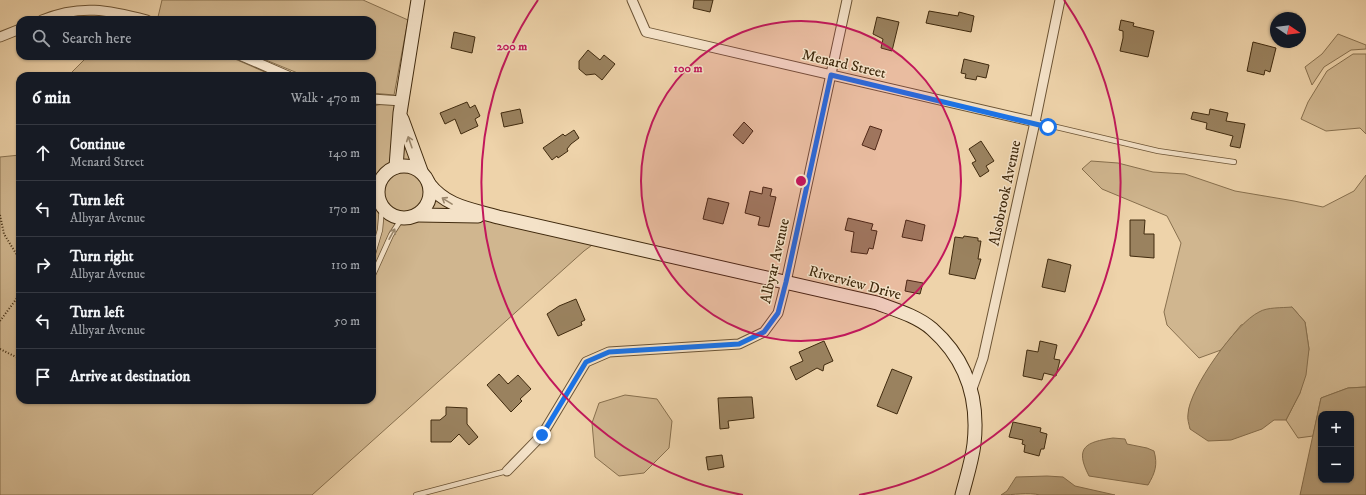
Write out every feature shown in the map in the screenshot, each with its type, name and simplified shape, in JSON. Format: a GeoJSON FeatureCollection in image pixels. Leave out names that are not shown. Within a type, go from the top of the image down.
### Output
{"type":"FeatureCollection","features":[{"type":"Feature","properties":{"kind":"street","name":"Riverview Drive"},"geometry":{"type":"LineString","coordinates":[[396,167],[401,107],[418,0]]}},
{"type":"Feature","properties":{"kind":"street","name":"Menard Street"},"geometry":{"type":"LineString","coordinates":[[632,0],[646,32],[1035,122]]}},
{"type":"Feature","properties":{"kind":"street","name":"Albyar Avenue"},"geometry":{"type":"LineString","coordinates":[[507,471],[542,435],[586,362],[609,352],[739,344],[764,332],[778,313],[848,0]]}},
{"type":"Feature","properties":{"kind":"street","name":"Alsobrook Avenue"},"geometry":{"type":"LineString","coordinates":[[972,389],[983,358],[1035,122],[1060,0]]}},
{"type":"Feature","properties":{"kind":"street"},"geometry":{"type":"LineString","coordinates":[[51,16],[81,9],[110,10],[133,16]]}},
{"type":"Feature","properties":{"kind":"street"},"geometry":{"type":"LineString","coordinates":[[0,37],[16,31]]}},
{"type":"Feature","properties":{"kind":"street"},"geometry":{"type":"LineString","coordinates":[[251,60],[279,72]]}},
{"type":"Feature","properties":{"kind":"street"},"geometry":{"type":"LineString","coordinates":[[376,100],[401,107]]}},
{"type":"Feature","properties":{"kind":"street","name":"Riverview Drive"},"geometry":{"type":"LineString","coordinates":[[401,107],[421,171],[438,195],[453,204],[498,217],[877,303],[907,314],[932,329],[955,355],[972,389],[976,412],[974,446],[962,495]]}},
{"type":"Feature","properties":{"kind":"street"},"geometry":{"type":"LineString","coordinates":[[402,218],[394,216],[382,206],[379,199],[380,184],[389,171],[396,167],[409,166],[421,171]]}},
{"type":"Feature","properties":{"kind":"street"},"geometry":{"type":"LineString","coordinates":[[418,215],[425,209],[429,201],[431,193],[429,184]]}},
{"type":"Feature","properties":{"kind":"street","name":"Riverview Drive"},"geometry":{"type":"LineString","coordinates":[[402,218],[418,215],[498,217]]}},
{"type":"Feature","properties":{"kind":"lane"},"geometry":{"type":"LineString","coordinates":[[1035,122],[1158,151],[1234,162]]}},
{"type":"Feature","properties":{"kind":"lane"},"geometry":{"type":"LineString","coordinates":[[376,244],[380,230],[382,206]]}},
{"type":"Feature","properties":{"kind":"lane"},"geometry":{"type":"LineString","coordinates":[[376,268],[391,235],[402,218]]}},
{"type":"Feature","properties":{"kind":"lane"},"geometry":{"type":"LineString","coordinates":[[416,495],[507,471]]}},
{"type":"Feature","properties":{"kind":"path"},"geometry":{"type":"LineString","coordinates":[[0,215],[4,234],[16,254]]}},
{"type":"Feature","properties":{"kind":"path"},"geometry":{"type":"LineString","coordinates":[[0,321],[16,299]]}},
{"type":"Feature","properties":{"kind":"path"},"geometry":{"type":"LineString","coordinates":[[0,349],[16,357]]}},
{"type":"Feature","properties":{"kind":"shaded area"},"geometry":{"type":"Polygon","coordinates":[[[162,0],[363,0],[408,20],[394,95],[376,93],[376,72],[295,72],[266,60],[376,60],[376,16],[158,16],[162,0]]]}},
{"type":"Feature","properties":{"kind":"shaded area"},"geometry":{"type":"Polygon","coordinates":[[[1338,34],[1366,45],[1366,49],[1351,50],[1324,67],[1312,85],[1305,67],[1322,54],[1338,34]]]}},
{"type":"Feature","properties":{"kind":"shaded area"},"geometry":{"type":"Polygon","coordinates":[[[1353,54],[1366,54],[1366,134],[1360,128],[1326,131],[1301,119],[1308,102],[1327,71],[1353,54]]]}},
{"type":"Feature","properties":{"kind":"shaded area"},"geometry":{"type":"Polygon","coordinates":[[[84,60],[237,60],[265,72],[72,72],[84,60]]]}},
{"type":"Feature","properties":{"kind":"shaded area"},"geometry":{"type":"Polygon","coordinates":[[[402,101],[421,171],[438,195],[599,240],[584,251],[312,495],[0,495],[0,157],[16,155],[16,404],[376,404],[376,105],[402,101]]]}},
{"type":"Feature","properties":{"kind":"shaded area"},"geometry":{"type":"Polygon","coordinates":[[[1091,161],[1118,163],[1153,172],[1185,174],[1235,191],[1323,207],[1354,191],[1366,175],[1366,387],[1348,388],[1321,398],[1313,436],[1298,438],[1286,420],[1300,393],[1309,349],[1305,322],[1292,307],[1241,325],[1221,350],[1199,358],[1167,325],[1164,312],[1181,243],[1167,216],[1102,189],[1082,169],[1091,161]]]}},
{"type":"Feature","properties":{"kind":"shaded area"},"geometry":{"type":"Polygon","coordinates":[[[1292,307],[1305,322],[1309,349],[1306,375],[1300,393],[1286,420],[1274,420],[1262,429],[1231,440],[1208,441],[1190,429],[1188,416],[1190,403],[1196,389],[1215,358],[1238,329],[1262,310],[1292,307]]]}},
{"type":"Feature","properties":{"kind":"shaded area"},"geometry":{"type":"Polygon","coordinates":[[[1366,387],[1366,495],[1300,495],[1318,412],[1318,483],[1354,483],[1354,411],[1318,411],[1321,398],[1348,388],[1366,387]]]}},
{"type":"Feature","properties":{"kind":"shaded area"},"geometry":{"type":"Polygon","coordinates":[[[625,395],[657,399],[672,421],[669,448],[644,473],[619,476],[595,457],[592,423],[599,403],[625,395]]]}},
{"type":"Feature","properties":{"kind":"shaded area"},"geometry":{"type":"Polygon","coordinates":[[[1113,438],[1125,439],[1127,444],[1154,451],[1156,461],[1155,469],[1148,485],[1089,476],[1083,458],[1085,448],[1090,444],[1113,438]]]}},
{"type":"Feature","properties":{"kind":"shaded area"},"geometry":{"type":"Polygon","coordinates":[[[1016,477],[1063,477],[1075,486],[1115,495],[1001,495],[1007,491],[1016,477]]]}},
{"type":"Feature","properties":{"kind":"building"},"geometry":{"type":"Polygon","coordinates":[[[694,0],[713,0],[710,12],[693,8],[694,0]]]}},
{"type":"Feature","properties":{"kind":"building"},"geometry":{"type":"Polygon","coordinates":[[[929,11],[958,16],[959,12],[974,16],[971,32],[926,23],[929,11]]]}},
{"type":"Feature","properties":{"kind":"building"},"geometry":{"type":"Polygon","coordinates":[[[877,17],[899,22],[892,51],[881,48],[883,39],[873,34],[877,17]]]}},
{"type":"Feature","properties":{"kind":"building"},"geometry":{"type":"Polygon","coordinates":[[[1121,20],[1134,23],[1133,26],[1154,31],[1148,57],[1120,51],[1123,38],[1123,31],[1119,30],[1121,20]]]}},
{"type":"Feature","properties":{"kind":"building"},"geometry":{"type":"Polygon","coordinates":[[[454,32],[475,37],[472,53],[451,48],[454,32]]]}},
{"type":"Feature","properties":{"kind":"building"},"geometry":{"type":"Polygon","coordinates":[[[1253,42],[1270,46],[1270,48],[1276,48],[1270,72],[1265,70],[1264,75],[1247,71],[1253,42]]]}},
{"type":"Feature","properties":{"kind":"building"},"geometry":{"type":"Polygon","coordinates":[[[588,50],[600,60],[604,55],[615,64],[602,80],[595,74],[586,75],[579,69],[579,61],[588,50]]]}},
{"type":"Feature","properties":{"kind":"building"},"geometry":{"type":"Polygon","coordinates":[[[964,59],[989,65],[986,78],[977,76],[976,80],[965,78],[966,74],[961,73],[964,59]]]}},
{"type":"Feature","properties":{"kind":"building"},"geometry":{"type":"Polygon","coordinates":[[[467,102],[470,108],[475,105],[480,116],[475,119],[478,126],[461,134],[455,119],[445,124],[440,113],[467,102]]]}},
{"type":"Feature","properties":{"kind":"building"},"geometry":{"type":"Polygon","coordinates":[[[520,109],[523,123],[504,127],[501,113],[520,109]]]}},
{"type":"Feature","properties":{"kind":"building"},"geometry":{"type":"Polygon","coordinates":[[[1210,109],[1228,113],[1226,121],[1245,124],[1240,148],[1230,146],[1233,136],[1206,129],[1207,123],[1191,119],[1193,112],[1209,115],[1210,109]]]}},
{"type":"Feature","properties":{"kind":"building"},"geometry":{"type":"Polygon","coordinates":[[[744,122],[753,131],[743,144],[733,135],[744,122]]]}},
{"type":"Feature","properties":{"kind":"building"},"geometry":{"type":"Polygon","coordinates":[[[870,126],[882,130],[875,150],[862,145],[870,126]]]}},
{"type":"Feature","properties":{"kind":"building"},"geometry":{"type":"Polygon","coordinates":[[[574,130],[579,138],[571,144],[567,149],[568,151],[552,160],[543,148],[563,134],[565,136],[574,130]]]}},
{"type":"Feature","properties":{"kind":"building"},"geometry":{"type":"Polygon","coordinates":[[[981,141],[994,161],[986,166],[989,171],[980,177],[972,163],[976,161],[969,149],[981,141]]]}},
{"type":"Feature","properties":{"kind":"building"},"geometry":{"type":"Polygon","coordinates":[[[763,187],[772,189],[770,196],[776,197],[769,227],[758,225],[760,217],[745,213],[750,191],[762,194],[763,187]]]}},
{"type":"Feature","properties":{"kind":"building"},"geometry":{"type":"Polygon","coordinates":[[[708,198],[729,203],[723,224],[703,219],[708,198]]]}},
{"type":"Feature","properties":{"kind":"building"},"geometry":{"type":"Polygon","coordinates":[[[848,218],[873,224],[871,230],[877,231],[873,249],[869,248],[867,254],[851,252],[854,232],[845,230],[848,218]]]}},
{"type":"Feature","properties":{"kind":"building"},"geometry":{"type":"Polygon","coordinates":[[[906,220],[925,225],[922,241],[902,237],[906,220]]]}},
{"type":"Feature","properties":{"kind":"building"},"geometry":{"type":"Polygon","coordinates":[[[1130,220],[1145,220],[1144,234],[1154,234],[1154,258],[1130,256],[1130,220]]]}},
{"type":"Feature","properties":{"kind":"building"},"geometry":{"type":"Polygon","coordinates":[[[964,236],[978,238],[978,241],[981,241],[978,259],[981,259],[975,279],[949,274],[955,237],[963,238],[964,236]]]}},
{"type":"Feature","properties":{"kind":"building"},"geometry":{"type":"Polygon","coordinates":[[[1048,259],[1071,265],[1065,292],[1042,287],[1048,259]]]}},
{"type":"Feature","properties":{"kind":"building"},"geometry":{"type":"Polygon","coordinates":[[[907,280],[923,283],[920,294],[905,291],[907,280]]]}},
{"type":"Feature","properties":{"kind":"building"},"geometry":{"type":"Polygon","coordinates":[[[576,299],[585,320],[581,322],[582,325],[558,336],[547,314],[559,306],[576,299]]]}},
{"type":"Feature","properties":{"kind":"building"},"geometry":{"type":"Polygon","coordinates":[[[824,341],[833,361],[824,365],[823,371],[817,368],[796,380],[790,367],[803,361],[799,352],[824,341]]]}},
{"type":"Feature","properties":{"kind":"building"},"geometry":{"type":"Polygon","coordinates":[[[1040,341],[1057,345],[1054,359],[1060,360],[1056,376],[1044,373],[1042,380],[1023,376],[1027,350],[1038,352],[1040,341]]]}},
{"type":"Feature","properties":{"kind":"building"},"geometry":{"type":"Polygon","coordinates":[[[892,369],[912,377],[897,414],[877,406],[892,369]]]}},
{"type":"Feature","properties":{"kind":"building"},"geometry":{"type":"Polygon","coordinates":[[[499,374],[508,384],[518,375],[531,389],[520,399],[522,401],[511,412],[487,385],[499,374]]]}},
{"type":"Feature","properties":{"kind":"building"},"geometry":{"type":"Polygon","coordinates":[[[752,397],[754,418],[728,421],[729,428],[720,429],[718,398],[752,397]]]}},
{"type":"Feature","properties":{"kind":"building"},"geometry":{"type":"Polygon","coordinates":[[[446,407],[467,408],[467,424],[478,437],[469,445],[459,434],[451,442],[431,442],[431,420],[440,420],[446,415],[446,407]]]}},
{"type":"Feature","properties":{"kind":"building"},"geometry":{"type":"Polygon","coordinates":[[[1013,422],[1041,428],[1040,432],[1047,434],[1044,449],[1041,449],[1039,456],[1024,452],[1025,445],[1022,444],[1023,440],[1009,437],[1013,422]]]}},
{"type":"Feature","properties":{"kind":"building"},"geometry":{"type":"Polygon","coordinates":[[[722,455],[724,467],[708,470],[706,457],[722,455]]]}},
{"type":"Feature","properties":{"kind":"route"},"geometry":{"type":"LineString","coordinates":[[542,435],[586,362],[609,352],[739,344],[764,332],[778,313],[831,75],[1035,122],[1048,127]]}}]}
